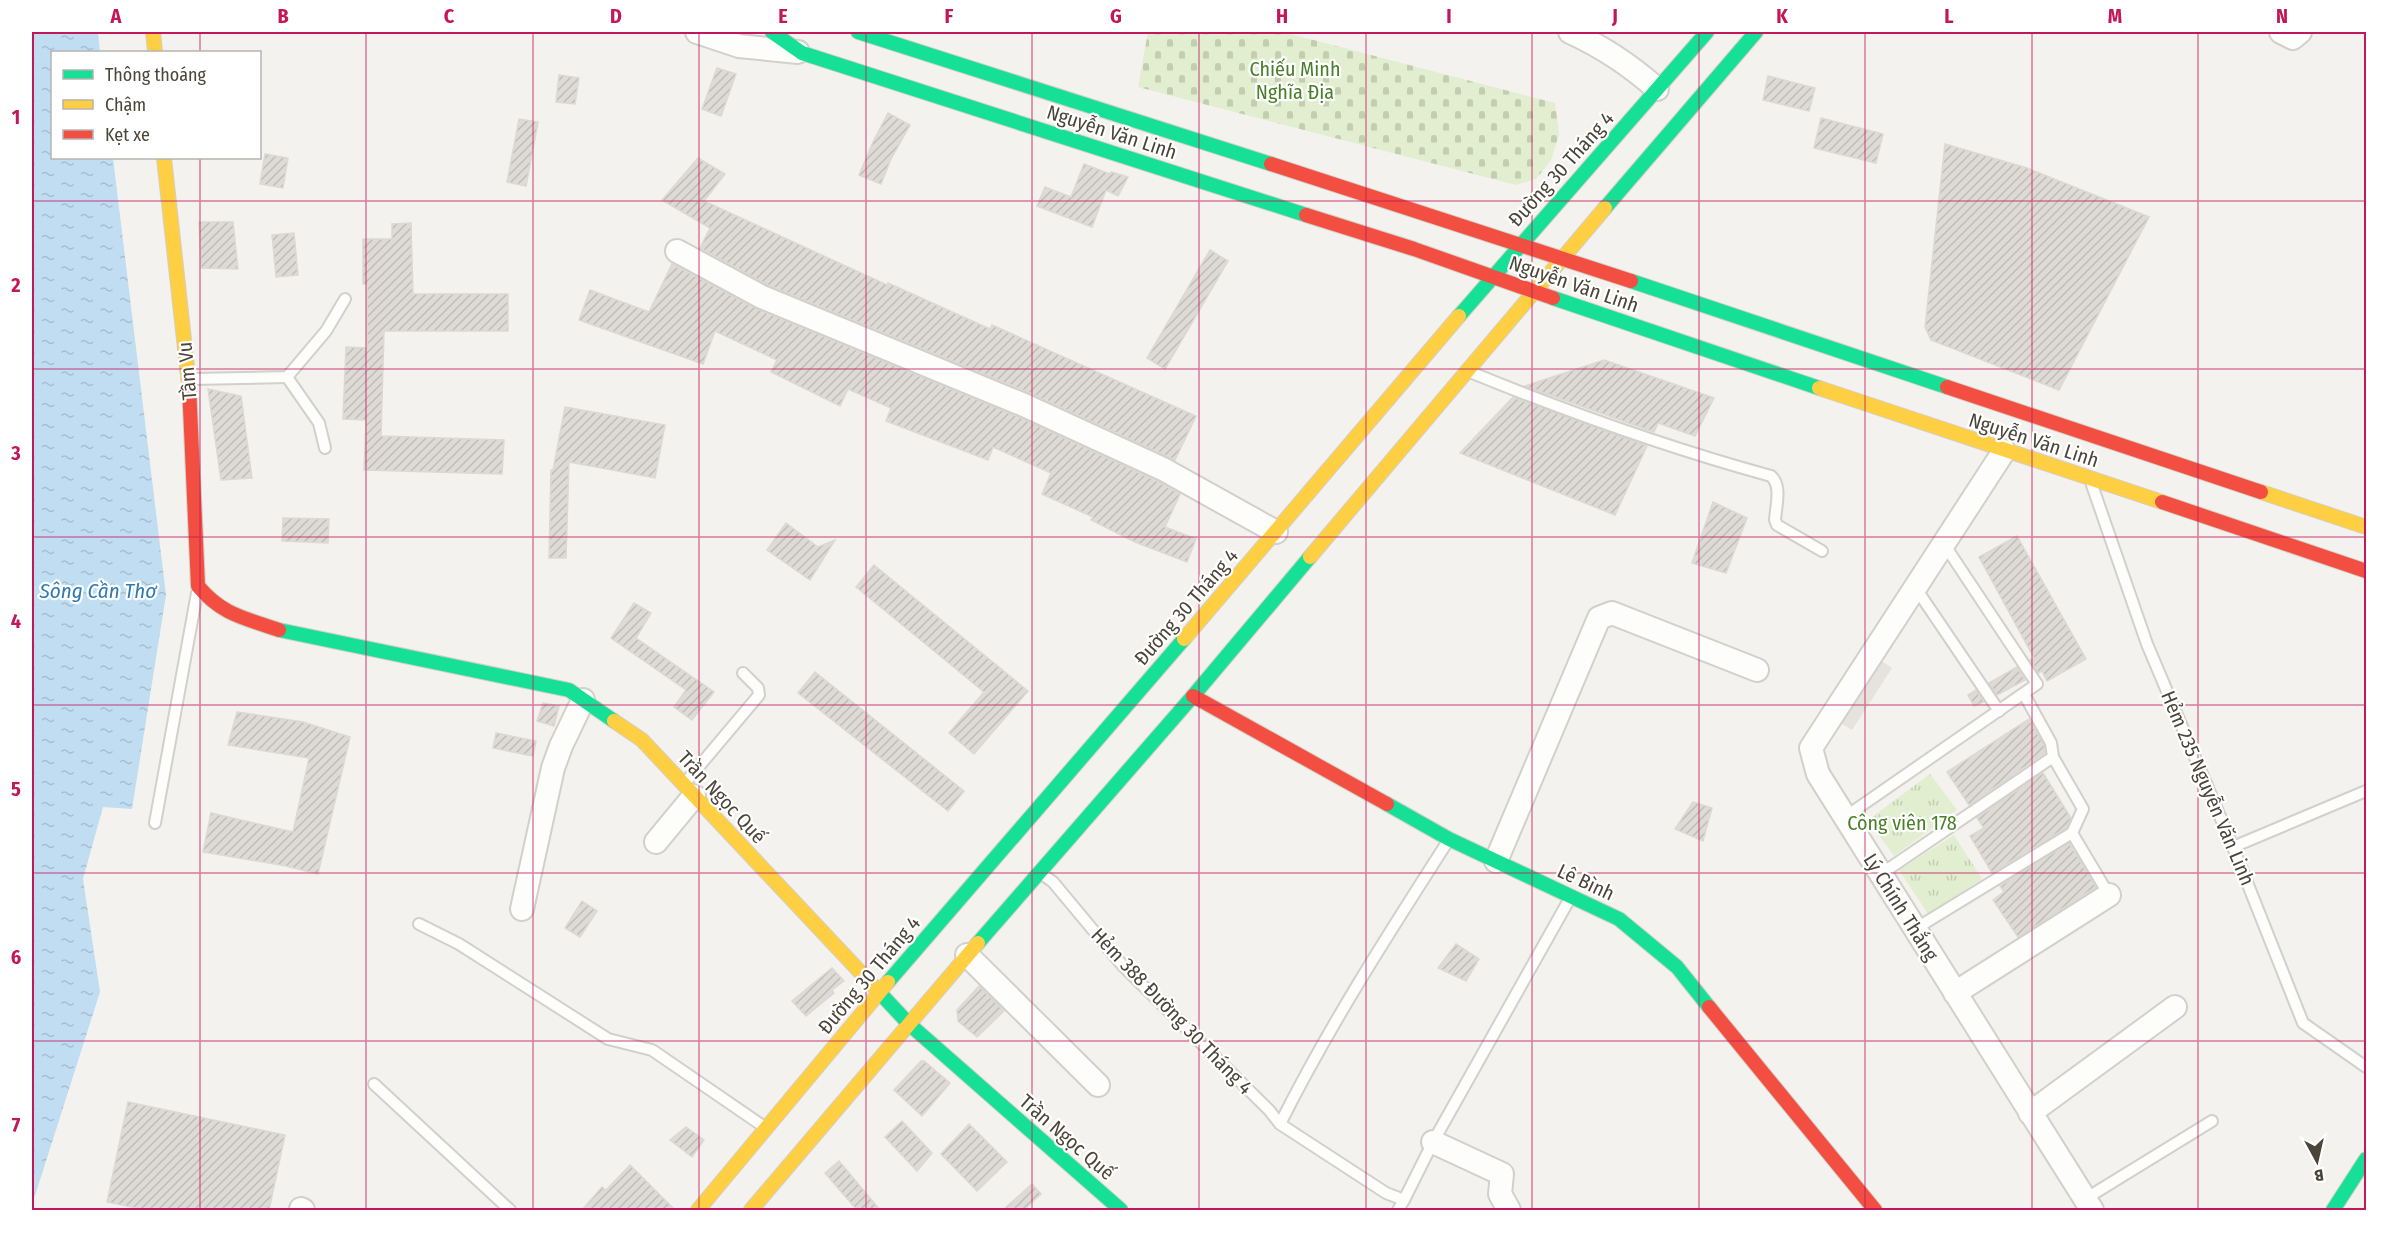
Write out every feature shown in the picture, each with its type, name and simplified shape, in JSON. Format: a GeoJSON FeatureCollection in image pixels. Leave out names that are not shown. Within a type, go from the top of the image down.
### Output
{"type":"FeatureCollection","features":[{"type":"Feature","properties":{"kind":"main road"},"geometry":{"type":"LineString","coordinates":[[153,32],[154,51]]}},
{"type":"Feature","properties":{"kind":"main road","name":"Nguyễn Văn Linh"},"geometry":{"type":"LineString","coordinates":[[772,32],[802,53],[1414,249],[1534,292],[2004,451],[2367,571]]}},
{"type":"Feature","properties":{"kind":"main road","name":"Nguyễn Văn Linh"},"geometry":{"type":"LineString","coordinates":[[858,32],[1520,244],[2367,527]]}},
{"type":"Feature","properties":{"kind":"main road","name":"Đường 30 Tháng 4"},"geometry":{"type":"LineString","coordinates":[[698,1210],[879,993],[1276,532],[1492,276],[1707,32]]}},
{"type":"Feature","properties":{"kind":"main road"},"geometry":{"type":"LineString","coordinates":[[751,1210],[908,1023],[1193,696],[1562,258],[1756,32]]}},
{"type":"Feature","properties":{"kind":"main road","name":"Tầm Vu"},"geometry":{"type":"LineString","coordinates":[[164,159],[189,380],[198,586]]}},
{"type":"Feature","properties":{"kind":"main road","name":"Trần Ngọc Quế"},"geometry":{"type":"LineString","coordinates":[[198,586],[210,601],[226,612],[288,633],[569,690],[642,740],[908,1023],[1121,1210]]}},
{"type":"Feature","properties":{"kind":"main road","name":"Lê Bình"},"geometry":{"type":"LineString","coordinates":[[1193,696],[1449,838],[1619,919],[1677,967],[1875,1210]]}},
{"type":"Feature","properties":{"kind":"main road"},"geometry":{"type":"LineString","coordinates":[[2333,1210],[2367,1159]]}},
{"type":"Feature","properties":{"kind":"street"},"geometry":{"type":"LineString","coordinates":[[697,32],[739,46],[802,53]]}},
{"type":"Feature","properties":{"kind":"street"},"geometry":{"type":"LineString","coordinates":[[1570,32],[1606,49],[1638,71],[1657,89]]}},
{"type":"Feature","properties":{"kind":"street"},"geometry":{"type":"LineString","coordinates":[[2282,32],[2293,38],[2300,32]]}},
{"type":"Feature","properties":{"kind":"street"},"geometry":{"type":"LineString","coordinates":[[677,251],[762,297],[1024,405],[1162,469],[1276,532]]}},
{"type":"Feature","properties":{"kind":"street","name":"Lý Chính Thắng"},"geometry":{"type":"LineString","coordinates":[[2004,451],[1811,748],[1818,774],[2088,1205]]}},
{"type":"Feature","properties":{"kind":"street"},"geometry":{"type":"LineString","coordinates":[[1496,861],[1599,618],[1611,613],[1757,670]]}},
{"type":"Feature","properties":{"kind":"street"},"geometry":{"type":"LineString","coordinates":[[522,909],[553,768],[583,700]]}},
{"type":"Feature","properties":{"kind":"street"},"geometry":{"type":"LineString","coordinates":[[656,842],[689,790]]}},
{"type":"Feature","properties":{"kind":"street"},"geometry":{"type":"LineString","coordinates":[[1955,993],[2109,895]]}},
{"type":"Feature","properties":{"kind":"street"},"geometry":{"type":"LineString","coordinates":[[968,955],[1098,1085]]}},
{"type":"Feature","properties":{"kind":"street"},"geometry":{"type":"LineString","coordinates":[[2030,1113],[2175,1007]]}},
{"type":"Feature","properties":{"kind":"street"},"geometry":{"type":"LineString","coordinates":[[1433,1142],[1502,1174],[1500,1194],[1509,1210]]}},
{"type":"Feature","properties":{"kind":"lane"},"geometry":{"type":"LineString","coordinates":[[189,380],[287,377],[326,331],[345,299]]}},
{"type":"Feature","properties":{"kind":"lane"},"geometry":{"type":"LineString","coordinates":[[1467,371],[1533,399],[1724,463],[1771,476],[1777,481],[1778,487],[1775,520],[1777,525],[1822,551]]}},
{"type":"Feature","properties":{"kind":"lane"},"geometry":{"type":"LineString","coordinates":[[287,377],[319,423],[325,448]]}},
{"type":"Feature","properties":{"kind":"lane","name":"Hẻm 235 Nguyễn Văn Linh"},"geometry":{"type":"LineString","coordinates":[[2090,479],[2147,644],[2233,847],[2303,1023],[2367,1067]]}},
{"type":"Feature","properties":{"kind":"lane"},"geometry":{"type":"LineString","coordinates":[[1845,817],[2037,684],[1943,543]]}},
{"type":"Feature","properties":{"kind":"lane"},"geometry":{"type":"LineString","coordinates":[[155,823],[198,586]]}},
{"type":"Feature","properties":{"kind":"lane"},"geometry":{"type":"LineString","coordinates":[[1915,587],[1999,711]]}},
{"type":"Feature","properties":{"kind":"lane"},"geometry":{"type":"LineString","coordinates":[[689,790],[759,695],[758,688],[743,673]]}},
{"type":"Feature","properties":{"kind":"lane"},"geometry":{"type":"LineString","coordinates":[[1915,929],[2072,833],[2083,809],[2053,757],[2051,743],[2024,694]]}},
{"type":"Feature","properties":{"kind":"lane"},"geometry":{"type":"LineString","coordinates":[[1881,874],[2053,757]]}},
{"type":"Feature","properties":{"kind":"lane"},"geometry":{"type":"LineString","coordinates":[[2233,847],[2367,791]]}},
{"type":"Feature","properties":{"kind":"lane"},"geometry":{"type":"LineString","coordinates":[[2072,833],[2109,895]]}},
{"type":"Feature","properties":{"kind":"lane"},"geometry":{"type":"LineString","coordinates":[[1280,1124],[1310,1063],[1449,838]]}},
{"type":"Feature","properties":{"kind":"lane","name":"Hẻm 388 Đường 30 Tháng 4"},"geometry":{"type":"LineString","coordinates":[[1039,873],[1050,879],[1123,966],[1269,1110],[1280,1124],[1401,1205],[1433,1142],[1571,897]]}},
{"type":"Feature","properties":{"kind":"lane"},"geometry":{"type":"LineString","coordinates":[[419,924],[459,944],[608,1039],[652,1050],[765,1128]]}},
{"type":"Feature","properties":{"kind":"lane"},"geometry":{"type":"LineString","coordinates":[[374,1084],[510,1210]]}},
{"type":"Feature","properties":{"kind":"lane"},"geometry":{"type":"LineString","coordinates":[[2088,1205],[2212,1121]]}},
{"type":"Feature","properties":{"kind":"green space","name":"Chiếu Minh Nghĩa Địa"},"geometry":{"type":"Polygon","coordinates":[[[1148,32],[1283,32],[1555,103],[1559,135],[1551,160],[1536,179],[1516,185],[1138,87],[1148,32]]]}},
{"type":"Feature","properties":{"kind":"green space","name":"Công viên 178"},"geometry":{"type":"Polygon","coordinates":[[[1930,774],[1957,810],[1894,856],[1868,820],[1930,774]]]}},
{"type":"Feature","properties":{"kind":"green space","name":"Công viên 178"},"geometry":{"type":"Polygon","coordinates":[[[1954,835],[1982,879],[1928,914],[1899,870],[1954,835]]]}},
{"type":"Feature","properties":{"kind":"shaded area"},"geometry":{"type":"Polygon","coordinates":[[[1876,657],[1892,668],[1852,730],[1836,720],[1876,657]]]}},
{"type":"Feature","properties":{"kind":"water","name":"Sông Cần Thơ"},"geometry":{"type":"Polygon","coordinates":[[[32,32],[98,32],[100,51],[51,51],[51,159],[113,159],[166,595],[132,809],[103,807],[83,879],[100,992],[32,1205],[32,32]]]}},
{"type":"Feature","properties":{"kind":"building"},"geometry":{"type":"Polygon","coordinates":[[[717,68],[736,74],[721,116],[702,109],[717,68]]]}},
{"type":"Feature","properties":{"kind":"building"},"geometry":{"type":"Polygon","coordinates":[[[559,75],[579,78],[575,104],[556,102],[559,75]]]}},
{"type":"Feature","properties":{"kind":"building"},"geometry":{"type":"Polygon","coordinates":[[[1768,76],[1815,88],[1809,111],[1763,100],[1768,76]]]}},
{"type":"Feature","properties":{"kind":"building"},"geometry":{"type":"Polygon","coordinates":[[[888,113],[910,125],[891,159],[881,184],[859,175],[888,113]]]}},
{"type":"Feature","properties":{"kind":"building"},"geometry":{"type":"Polygon","coordinates":[[[1821,118],[1883,134],[1876,163],[1814,148],[1821,118]]]}},
{"type":"Feature","properties":{"kind":"building"},"geometry":{"type":"Polygon","coordinates":[[[519,119],[538,122],[526,186],[507,182],[519,119]]]}},
{"type":"Feature","properties":{"kind":"building"},"geometry":{"type":"Polygon","coordinates":[[[1945,144],[2027,168],[2149,217],[2059,390],[1931,340],[1925,327],[1945,144]]]}},
{"type":"Feature","properties":{"kind":"building"},"geometry":{"type":"Polygon","coordinates":[[[265,154],[288,158],[283,188],[260,184],[265,154]]]}},
{"type":"Feature","properties":{"kind":"building"},"geometry":{"type":"Polygon","coordinates":[[[698,158],[725,174],[704,201],[887,285],[888,283],[990,329],[992,325],[1196,416],[1175,460],[1030,393],[768,285],[700,248],[710,228],[662,200],[698,158]]]}},
{"type":"Feature","properties":{"kind":"building"},"geometry":{"type":"Polygon","coordinates":[[[1084,164],[1110,174],[1111,172],[1128,177],[1118,196],[1106,190],[1092,227],[1037,206],[1045,187],[1071,197],[1084,164]]]}},
{"type":"Feature","properties":{"kind":"building"},"geometry":{"type":"Polygon","coordinates":[[[199,222],[233,222],[238,269],[201,268],[199,222]]]}},
{"type":"Feature","properties":{"kind":"building"},"geometry":{"type":"Polygon","coordinates":[[[411,223],[413,294],[508,294],[508,331],[384,331],[381,436],[504,440],[502,474],[364,470],[366,420],[343,419],[346,347],[367,348],[367,284],[363,284],[363,239],[392,239],[392,224],[411,223]]]}},
{"type":"Feature","properties":{"kind":"building"},"geometry":{"type":"Polygon","coordinates":[[[294,233],[298,275],[276,277],[272,235],[294,233]]]}},
{"type":"Feature","properties":{"kind":"building"},"geometry":{"type":"Polygon","coordinates":[[[1210,250],[1228,261],[1165,369],[1147,358],[1210,250]]]}},
{"type":"Feature","properties":{"kind":"building"},"geometry":{"type":"Polygon","coordinates":[[[672,264],[757,309],[1019,417],[1157,481],[1180,494],[1165,527],[1196,539],[1187,562],[1135,542],[1091,520],[1093,517],[1042,494],[1051,473],[993,447],[988,460],[886,421],[891,408],[848,389],[840,406],[771,372],[777,360],[715,331],[703,364],[579,320],[590,290],[649,312],[672,264]]]}},
{"type":"Feature","properties":{"kind":"building"},"geometry":{"type":"Polygon","coordinates":[[[1604,360],[1714,398],[1695,436],[1658,423],[1654,432],[1525,386],[1604,360]]]}},
{"type":"Feature","properties":{"kind":"building"},"geometry":{"type":"Polygon","coordinates":[[[208,389],[241,396],[252,478],[221,480],[208,389]]]}},
{"type":"Feature","properties":{"kind":"building"},"geometry":{"type":"Polygon","coordinates":[[[1513,397],[1647,446],[1615,515],[1460,453],[1513,397]]]}},
{"type":"Feature","properties":{"kind":"building"},"geometry":{"type":"Polygon","coordinates":[[[565,407],[665,425],[655,478],[569,462],[566,558],[549,558],[551,470],[553,470],[565,407]]]}},
{"type":"Feature","properties":{"kind":"building"},"geometry":{"type":"Polygon","coordinates":[[[1713,502],[1747,518],[1726,573],[1692,563],[1713,502]]]}},
{"type":"Feature","properties":{"kind":"building"},"geometry":{"type":"Polygon","coordinates":[[[283,518],[329,519],[328,543],[282,541],[283,518]]]}},
{"type":"Feature","properties":{"kind":"building"},"geometry":{"type":"Polygon","coordinates":[[[786,523],[818,547],[835,540],[810,580],[767,550],[786,523]]]}},
{"type":"Feature","properties":{"kind":"building"},"geometry":{"type":"Polygon","coordinates":[[[2017,536],[2086,659],[2047,681],[2042,671],[2038,673],[2030,660],[2034,658],[1979,557],[2017,536]]]}},
{"type":"Feature","properties":{"kind":"building"},"geometry":{"type":"Polygon","coordinates":[[[874,565],[1028,691],[974,754],[949,733],[984,692],[856,587],[874,565]]]}},
{"type":"Feature","properties":{"kind":"building"},"geometry":{"type":"Polygon","coordinates":[[[634,603],[651,613],[636,638],[714,692],[692,720],[674,707],[686,690],[611,638],[634,603]]]}},
{"type":"Feature","properties":{"kind":"building"},"geometry":{"type":"Polygon","coordinates":[[[2017,667],[2025,680],[1997,695],[1989,683],[2017,667]]]}},
{"type":"Feature","properties":{"kind":"building"},"geometry":{"type":"Polygon","coordinates":[[[815,672],[964,791],[948,811],[798,693],[815,672]]]}},
{"type":"Feature","properties":{"kind":"building"},"geometry":{"type":"Polygon","coordinates":[[[1976,690],[1984,702],[1974,706],[1968,695],[1976,690]]]}},
{"type":"Feature","properties":{"kind":"building"},"geometry":{"type":"Polygon","coordinates":[[[543,703],[559,706],[554,726],[537,721],[543,703]]]}},
{"type":"Feature","properties":{"kind":"building"},"geometry":{"type":"Polygon","coordinates":[[[237,712],[303,722],[350,737],[318,874],[286,866],[203,852],[211,813],[293,832],[309,758],[228,745],[237,712]]]}},
{"type":"Feature","properties":{"kind":"building"},"geometry":{"type":"Polygon","coordinates":[[[2029,719],[2044,745],[2045,753],[1969,805],[1947,772],[2029,719]]]}},
{"type":"Feature","properties":{"kind":"building"},"geometry":{"type":"Polygon","coordinates":[[[496,733],[536,741],[533,756],[493,748],[496,733]]]}},
{"type":"Feature","properties":{"kind":"building"},"geometry":{"type":"Polygon","coordinates":[[[2043,773],[2071,818],[2066,828],[1992,873],[1970,836],[1984,828],[1977,818],[2043,773]]]}},
{"type":"Feature","properties":{"kind":"building"},"geometry":{"type":"Polygon","coordinates":[[[1693,802],[1712,808],[1703,841],[1675,829],[1693,802]]]}},
{"type":"Feature","properties":{"kind":"building"},"geometry":{"type":"Polygon","coordinates":[[[2069,843],[2096,887],[2018,937],[1993,900],[2004,892],[2000,886],[2069,843]]]}},
{"type":"Feature","properties":{"kind":"building"},"geometry":{"type":"Polygon","coordinates":[[[582,901],[597,911],[580,937],[565,928],[582,901]]]}},
{"type":"Feature","properties":{"kind":"building"},"geometry":{"type":"Polygon","coordinates":[[[1456,944],[1479,959],[1466,981],[1438,968],[1456,944]]]}},
{"type":"Feature","properties":{"kind":"building"},"geometry":{"type":"Polygon","coordinates":[[[832,968],[844,981],[832,990],[834,993],[806,1016],[792,1001],[832,968]]]}},
{"type":"Feature","properties":{"kind":"building"},"geometry":{"type":"Polygon","coordinates":[[[979,986],[1004,1011],[977,1037],[958,1021],[957,1010],[979,986]]]}},
{"type":"Feature","properties":{"kind":"building"},"geometry":{"type":"Polygon","coordinates":[[[921,1061],[924,1061],[950,1083],[922,1116],[894,1090],[921,1061]]]}},
{"type":"Feature","properties":{"kind":"building"},"geometry":{"type":"Polygon","coordinates":[[[128,1102],[285,1135],[269,1210],[146,1210],[107,1202],[128,1102]]]}},
{"type":"Feature","properties":{"kind":"building"},"geometry":{"type":"Polygon","coordinates":[[[902,1121],[932,1153],[917,1171],[885,1137],[902,1121]]]}},
{"type":"Feature","properties":{"kind":"building"},"geometry":{"type":"Polygon","coordinates":[[[969,1124],[1007,1162],[977,1191],[941,1154],[969,1124]]]}},
{"type":"Feature","properties":{"kind":"building"},"geometry":{"type":"Polygon","coordinates":[[[686,1127],[704,1140],[692,1157],[670,1140],[686,1127]]]}},
{"type":"Feature","properties":{"kind":"building"},"geometry":{"type":"Polygon","coordinates":[[[839,1161],[880,1210],[857,1210],[825,1173],[839,1161]]]}},
{"type":"Feature","properties":{"kind":"building"},"geometry":{"type":"Polygon","coordinates":[[[630,1165],[675,1210],[582,1210],[602,1187],[606,1190],[630,1165]]]}},
{"type":"Feature","properties":{"kind":"building"},"geometry":{"type":"Polygon","coordinates":[[[1032,1184],[1041,1194],[1024,1210],[1003,1210],[1032,1184]]]}},
{"type":"Feature","properties":{"kind":"traffic: fast"},"geometry":{"type":"LineString","coordinates":[[772,32],[802,53],[1306,215]]}},
{"type":"Feature","properties":{"kind":"traffic: fast"},"geometry":{"type":"LineString","coordinates":[[858,32],[1271,164]]}},
{"type":"Feature","properties":{"kind":"traffic: fast"},"geometry":{"type":"LineString","coordinates":[[1459,316],[1707,32]]}},
{"type":"Feature","properties":{"kind":"traffic: fast"},"geometry":{"type":"LineString","coordinates":[[1605,208],[1756,32]]}},
{"type":"Feature","properties":{"kind":"traffic: fast"},"geometry":{"type":"LineString","coordinates":[[1631,281],[1947,387]]}},
{"type":"Feature","properties":{"kind":"traffic: fast"},"geometry":{"type":"LineString","coordinates":[[1553,298],[1819,388]]}},
{"type":"Feature","properties":{"kind":"traffic: fast"},"geometry":{"type":"LineString","coordinates":[[978,943],[1193,696],[1310,557]]}},
{"type":"Feature","properties":{"kind":"traffic: fast"},"geometry":{"type":"LineString","coordinates":[[279,630],[569,690],[614,721]]}},
{"type":"Feature","properties":{"kind":"traffic: fast"},"geometry":{"type":"LineString","coordinates":[[888,982],[1184,639]]}},
{"type":"Feature","properties":{"kind":"traffic: fast"},"geometry":{"type":"LineString","coordinates":[[1387,804],[1449,839],[1619,919],[1677,967],[1709,1007]]}},
{"type":"Feature","properties":{"kind":"traffic: fast"},"geometry":{"type":"LineString","coordinates":[[879,992],[908,1023],[1121,1210]]}},
{"type":"Feature","properties":{"kind":"traffic: fast"},"geometry":{"type":"LineString","coordinates":[[2333,1210],[2366,1159]]}},
{"type":"Feature","properties":{"kind":"traffic: slow"},"geometry":{"type":"LineString","coordinates":[[153,32],[155,51]]}},
{"type":"Feature","properties":{"kind":"traffic: slow"},"geometry":{"type":"LineString","coordinates":[[164,159],[189,385]]}},
{"type":"Feature","properties":{"kind":"traffic: slow"},"geometry":{"type":"LineString","coordinates":[[1310,557],[1605,208]]}},
{"type":"Feature","properties":{"kind":"traffic: slow"},"geometry":{"type":"LineString","coordinates":[[1184,639],[1459,316]]}},
{"type":"Feature","properties":{"kind":"traffic: slow"},"geometry":{"type":"LineString","coordinates":[[1819,388],[2162,502]]}},
{"type":"Feature","properties":{"kind":"traffic: slow"},"geometry":{"type":"LineString","coordinates":[[2261,492],[2366,527]]}},
{"type":"Feature","properties":{"kind":"traffic: slow"},"geometry":{"type":"LineString","coordinates":[[614,721],[642,740],[879,992]]}},
{"type":"Feature","properties":{"kind":"traffic: slow"},"geometry":{"type":"LineString","coordinates":[[751,1210],[978,943]]}},
{"type":"Feature","properties":{"kind":"traffic: slow"},"geometry":{"type":"LineString","coordinates":[[698,1210],[888,982]]}},
{"type":"Feature","properties":{"kind":"traffic: jam"},"geometry":{"type":"LineString","coordinates":[[1271,164],[1631,281]]}},
{"type":"Feature","properties":{"kind":"traffic: jam"},"geometry":{"type":"LineString","coordinates":[[1306,215],[1414,249],[1553,298]]}},
{"type":"Feature","properties":{"kind":"traffic: jam"},"geometry":{"type":"LineString","coordinates":[[189,385],[198,586],[225,610],[279,630]]}},
{"type":"Feature","properties":{"kind":"traffic: jam"},"geometry":{"type":"LineString","coordinates":[[1947,387],[2261,492]]}},
{"type":"Feature","properties":{"kind":"traffic: jam"},"geometry":{"type":"LineString","coordinates":[[2162,502],[2366,571]]}},
{"type":"Feature","properties":{"kind":"traffic: jam"},"geometry":{"type":"LineString","coordinates":[[1193,696],[1387,804]]}},
{"type":"Feature","properties":{"kind":"traffic: jam"},"geometry":{"type":"LineString","coordinates":[[1709,1007],[1875,1210]]}}]}
